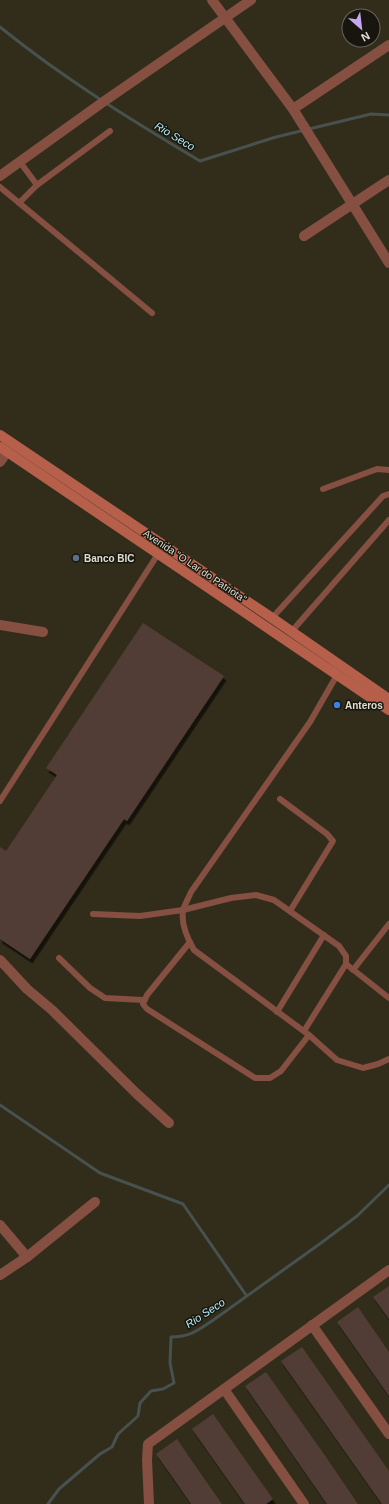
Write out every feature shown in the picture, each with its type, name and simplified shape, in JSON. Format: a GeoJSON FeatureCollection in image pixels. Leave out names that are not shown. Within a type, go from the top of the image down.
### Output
{"type":"FeatureCollection","features":[{"type":"Feature","properties":{"kind":"main road","name":"Avenida \"O Lar do Patriota\""},"geometry":{"type":"LineString","coordinates":[[0,435],[272,618],[389,699]]}},
{"type":"Feature","properties":{"kind":"main road","name":"Avenida \"O Lar do Patriota\""},"geometry":{"type":"LineString","coordinates":[[4,450],[389,710]]}},
{"type":"Feature","properties":{"kind":"street"},"geometry":{"type":"LineString","coordinates":[[212,0],[226,17],[292,109],[389,263]]}},
{"type":"Feature","properties":{"kind":"street"},"geometry":{"type":"LineString","coordinates":[[0,176],[252,0]]}},
{"type":"Feature","properties":{"kind":"street"},"geometry":{"type":"LineString","coordinates":[[292,109],[389,45]]}},
{"type":"Feature","properties":{"kind":"street"},"geometry":{"type":"LineString","coordinates":[[304,236],[389,180]]}},
{"type":"Feature","properties":{"kind":"street"},"geometry":{"type":"LineString","coordinates":[[0,462],[4,450]]}},
{"type":"Feature","properties":{"kind":"street"},"geometry":{"type":"LineString","coordinates":[[0,625],[43,632]]}},
{"type":"Feature","properties":{"kind":"street"},"geometry":{"type":"LineString","coordinates":[[0,960],[27,989],[52,1010],[136,1094],[169,1123]]}},
{"type":"Feature","properties":{"kind":"street"},"geometry":{"type":"LineString","coordinates":[[0,1275],[27,1257],[95,1202]]}},
{"type":"Feature","properties":{"kind":"street"},"geometry":{"type":"LineString","coordinates":[[0,1225],[27,1257]]}},
{"type":"Feature","properties":{"kind":"street"},"geometry":{"type":"LineString","coordinates":[[149,1504],[147,1460],[148,1444],[389,1270]]}},
{"type":"Feature","properties":{"kind":"street"},"geometry":{"type":"LineString","coordinates":[[312,1325],[389,1434]]}},
{"type":"Feature","properties":{"kind":"street"},"geometry":{"type":"LineString","coordinates":[[224,1389],[304,1504]]}},
{"type":"Feature","properties":{"kind":"lane"},"geometry":{"type":"LineString","coordinates":[[20,203],[37,185],[110,131]]}},
{"type":"Feature","properties":{"kind":"lane"},"geometry":{"type":"LineString","coordinates":[[20,162],[37,185]]}},
{"type":"Feature","properties":{"kind":"lane"},"geometry":{"type":"LineString","coordinates":[[0,187],[152,313]]}},
{"type":"Feature","properties":{"kind":"lane"},"geometry":{"type":"LineString","coordinates":[[323,488],[377,469],[389,470]]}},
{"type":"Feature","properties":{"kind":"lane"},"geometry":{"type":"LineString","coordinates":[[272,618],[383,496],[389,494]]}},
{"type":"Feature","properties":{"kind":"lane"},"geometry":{"type":"LineString","coordinates":[[292,632],[389,520]]}},
{"type":"Feature","properties":{"kind":"lane"},"geometry":{"type":"LineString","coordinates":[[0,801],[158,554]]}},
{"type":"Feature","properties":{"kind":"lane"},"geometry":{"type":"LineString","coordinates":[[337,675],[310,722],[191,892],[183,910],[186,936],[194,950],[306,1033],[337,1060],[363,1068],[389,1059]]}},
{"type":"Feature","properties":{"kind":"lane"},"geometry":{"type":"LineString","coordinates":[[280,799],[327,834],[333,841],[290,911]]}},
{"type":"Feature","properties":{"kind":"lane"},"geometry":{"type":"LineString","coordinates":[[93,914],[140,916],[183,910],[231,898],[256,895],[274,900],[340,946],[346,956],[346,964],[306,1033],[281,1071],[270,1078],[255,1078],[147,1008],[143,1004],[143,1000]]}},
{"type":"Feature","properties":{"kind":"lane"},"geometry":{"type":"LineString","coordinates":[[353,970],[389,924]]}},
{"type":"Feature","properties":{"kind":"lane"},"geometry":{"type":"LineString","coordinates":[[277,1012],[324,935]]}},
{"type":"Feature","properties":{"kind":"lane"},"geometry":{"type":"LineString","coordinates":[[143,1000],[190,942]]}},
{"type":"Feature","properties":{"kind":"lane"},"geometry":{"type":"LineString","coordinates":[[59,958],[90,988],[106,998],[143,1000]]}},
{"type":"Feature","properties":{"kind":"lane"},"geometry":{"type":"LineString","coordinates":[[346,964],[389,998]]}},
{"type":"Feature","properties":{"kind":"building"},"geometry":{"type":"Polygon","coordinates":[[[143,623],[224,676],[127,821],[124,819],[30,959],[0,939],[0,847],[6,851],[57,775],[46,768],[143,623]]]}},
{"type":"Feature","properties":{"kind":"building"},"geometry":{"type":"Polygon","coordinates":[[[389,1286],[389,1319],[373,1297],[389,1286]]]}},
{"type":"Feature","properties":{"kind":"building"},"geometry":{"type":"Polygon","coordinates":[[[358,1307],[389,1352],[389,1396],[337,1322],[358,1307]]]}},
{"type":"Feature","properties":{"kind":"building"},"geometry":{"type":"Polygon","coordinates":[[[302,1347],[389,1471],[389,1504],[382,1504],[281,1361],[302,1347]]]}},
{"type":"Feature","properties":{"kind":"building"},"geometry":{"type":"Polygon","coordinates":[[[266,1372],[358,1504],[327,1504],[245,1386],[266,1372]]]}},
{"type":"Feature","properties":{"kind":"building"},"geometry":{"type":"Polygon","coordinates":[[[213,1414],[273,1499],[266,1504],[245,1504],[192,1429],[213,1414]]]}},
{"type":"Feature","properties":{"kind":"building"},"geometry":{"type":"Polygon","coordinates":[[[177,1439],[222,1504],[191,1504],[156,1454],[177,1439]]]}},
{"type":"Feature","properties":{"kind":"waterway","name":"Rio Seco"},"geometry":{"type":"LineString","coordinates":[[0,27],[48,64],[98,98],[200,161],[276,137],[371,114],[389,115]]}},
{"type":"Feature","properties":{"kind":"waterway"},"geometry":{"type":"LineString","coordinates":[[0,1105],[100,1173],[183,1204],[246,1295]]}},
{"type":"Feature","properties":{"kind":"waterway","name":"Rio Seco"},"geometry":{"type":"LineString","coordinates":[[48,1504],[59,1489],[100,1454],[112,1447],[118,1434],[138,1416],[140,1403],[151,1391],[163,1389],[174,1383],[170,1363],[171,1337],[188,1335],[212,1321],[357,1216],[389,1185]]}},
{"type":"Feature","properties":{"kind":"place","name":"Banco BIC"},"geometry":{"type":"Point","coordinates":[76,558]}},
{"type":"Feature","properties":{"kind":"place","name":"Anteros"},"geometry":{"type":"Point","coordinates":[337,705]}}]}
